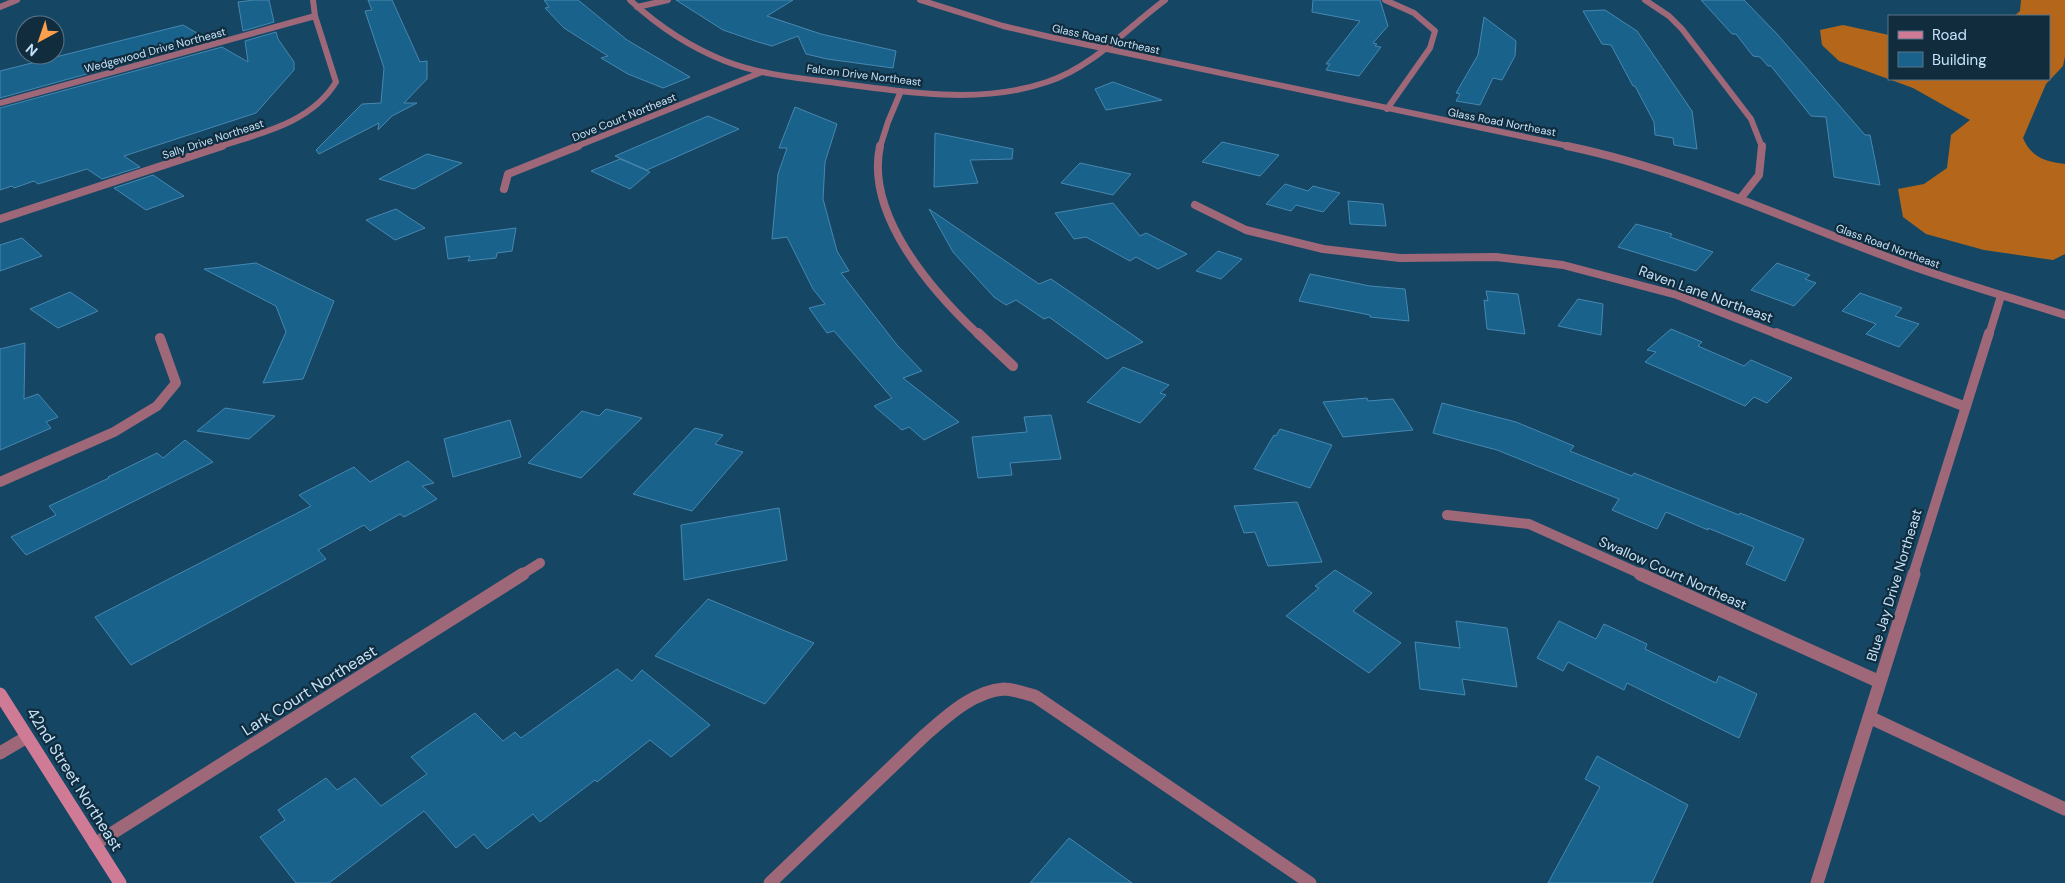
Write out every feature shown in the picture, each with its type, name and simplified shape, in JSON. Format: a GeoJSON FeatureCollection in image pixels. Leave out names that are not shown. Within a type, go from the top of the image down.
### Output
{"type":"FeatureCollection","features":[{"type":"Feature","properties":{"kind":"main road","name":"42nd Street Northeast"},"geometry":{"type":"LineString","coordinates":[[0,694],[120,883]]}},
{"type":"Feature","properties":{"kind":"street"},"geometry":{"type":"LineString","coordinates":[[0,7],[17,0]]}},
{"type":"Feature","properties":{"kind":"street","name":"Sally Drive Northeast"},"geometry":{"type":"LineString","coordinates":[[0,219],[282,126],[313,109],[330,94],[336,82],[315,16],[313,0]]}},
{"type":"Feature","properties":{"kind":"street","name":"Falcon Drive Northeast"},"geometry":{"type":"LineString","coordinates":[[630,0],[637,7],[692,45],[726,61],[762,72],[901,91],[979,94],[1048,82],[1076,68],[1105,48],[1165,0]]}},
{"type":"Feature","properties":{"kind":"street"},"geometry":{"type":"LineString","coordinates":[[637,7],[668,0]]}},
{"type":"Feature","properties":{"kind":"street","name":"Glass Road Northeast"},"geometry":{"type":"LineString","coordinates":[[920,0],[1004,26],[1387,109],[1602,153],[1647,166],[1740,199],[1906,264],[2065,315]]}},
{"type":"Feature","properties":{"kind":"street"},"geometry":{"type":"LineString","coordinates":[[1385,0],[1414,13],[1435,31],[1430,48],[1387,109]]}},
{"type":"Feature","properties":{"kind":"street"},"geometry":{"type":"LineString","coordinates":[[1645,0],[1669,16],[1682,29],[1751,119],[1762,146],[1759,175],[1740,199]]}},
{"type":"Feature","properties":{"kind":"street","name":"Wedgewood Drive Northeast"},"geometry":{"type":"LineString","coordinates":[[0,103],[315,16]]}},
{"type":"Feature","properties":{"kind":"street","name":"Dove Court Northeast"},"geometry":{"type":"LineString","coordinates":[[504,189],[508,174],[762,72]]}},
{"type":"Feature","properties":{"kind":"street"},"geometry":{"type":"LineString","coordinates":[[901,91],[883,133],[877,176],[890,220],[915,262],[950,308],[1013,366]]}},
{"type":"Feature","properties":{"kind":"street","name":"Raven Lane Northeast"},"geometry":{"type":"LineString","coordinates":[[1195,205],[1246,230],[1323,249],[1400,258],[1496,258],[1563,265],[1633,282],[1676,295],[1966,407]]}},
{"type":"Feature","properties":{"kind":"street","name":"Blue Jay Drive Northeast"},"geometry":{"type":"LineString","coordinates":[[1817,883],[2001,296]]}},
{"type":"Feature","properties":{"kind":"street"},"geometry":{"type":"LineString","coordinates":[[0,482],[114,432],[157,406],[176,383],[160,338]]}},
{"type":"Feature","properties":{"kind":"street","name":"Swallow Court Northeast"},"geometry":{"type":"LineString","coordinates":[[1448,515],[1528,524],[1880,682]]}},
{"type":"Feature","properties":{"kind":"street","name":"Lark Court Northeast"},"geometry":{"type":"LineString","coordinates":[[95,844],[540,563]]}},
{"type":"Feature","properties":{"kind":"street"},"geometry":{"type":"LineString","coordinates":[[770,883],[924,736],[952,712],[980,695],[1005,689],[1035,696],[1310,883]]}},
{"type":"Feature","properties":{"kind":"street"},"geometry":{"type":"LineString","coordinates":[[1869,717],[2065,809]]}},
{"type":"Feature","properties":{"kind":"street"},"geometry":{"type":"LineString","coordinates":[[0,752],[27,737]]}},
{"type":"Feature","properties":{"kind":"shaded area"},"geometry":{"type":"Polygon","coordinates":[[[2021,0],[2065,0],[2065,56],[2063,66],[2050,80],[2050,15],[2015,15],[2020,11],[2021,0]]]}},
{"type":"Feature","properties":{"kind":"shaded area"},"geometry":{"type":"Polygon","coordinates":[[[1843,25],[1888,35],[1888,79],[1839,61],[1822,45],[1820,30],[1843,25]]]}},
{"type":"Feature","properties":{"kind":"shaded area"},"geometry":{"type":"Polygon","coordinates":[[[1891,80],[2050,80],[2046,84],[2023,138],[2030,150],[2035,154],[2051,162],[2065,164],[2065,254],[2053,260],[1984,250],[1926,234],[1903,217],[1898,189],[1924,184],[1947,168],[1951,135],[1970,120],[1913,88],[1891,80]]]}},
{"type":"Feature","properties":{"kind":"building"},"geometry":{"type":"Polygon","coordinates":[[[269,0],[274,22],[243,31],[238,2],[269,0]]]}},
{"type":"Feature","properties":{"kind":"building"},"geometry":{"type":"Polygon","coordinates":[[[368,0],[392,0],[420,62],[427,61],[427,79],[404,103],[417,103],[392,116],[378,130],[379,123],[319,154],[316,150],[362,104],[381,103],[384,68],[365,11],[372,10],[368,0]]]}},
{"type":"Feature","properties":{"kind":"building"},"geometry":{"type":"Polygon","coordinates":[[[544,0],[578,0],[627,40],[690,77],[663,88],[628,74],[601,58],[608,56],[564,28],[545,8],[549,7],[544,0]]]}},
{"type":"Feature","properties":{"kind":"building"},"geometry":{"type":"Polygon","coordinates":[[[676,0],[793,0],[767,16],[821,34],[896,51],[893,68],[827,59],[806,54],[798,36],[772,46],[758,42],[723,30],[676,0]]]}},
{"type":"Feature","properties":{"kind":"building"},"geometry":{"type":"Polygon","coordinates":[[[1313,0],[1380,0],[1388,26],[1373,43],[1377,44],[1375,46],[1381,47],[1359,76],[1326,70],[1330,64],[1326,64],[1360,21],[1312,12],[1313,0]]]}},
{"type":"Feature","properties":{"kind":"building"},"geometry":{"type":"Polygon","coordinates":[[[1701,0],[1744,0],[1777,34],[1865,135],[1870,135],[1880,185],[1834,177],[1826,117],[1811,116],[1771,66],[1768,66],[1760,57],[1753,56],[1736,34],[1732,34],[1701,0]]]}},
{"type":"Feature","properties":{"kind":"building"},"geometry":{"type":"Polygon","coordinates":[[[1605,10],[1637,31],[1692,111],[1697,149],[1674,145],[1673,138],[1655,135],[1654,122],[1635,86],[1633,86],[1611,45],[1602,44],[1583,11],[1605,10]]]}},
{"type":"Feature","properties":{"kind":"building"},"geometry":{"type":"Polygon","coordinates":[[[1484,17],[1516,41],[1515,56],[1502,80],[1493,78],[1480,105],[1456,101],[1460,94],[1456,93],[1478,55],[1484,17]]]}},
{"type":"Feature","properties":{"kind":"building"},"geometry":{"type":"Polygon","coordinates":[[[183,25],[209,40],[0,98],[0,71],[24,65],[65,65],[65,55],[183,25]]]}},
{"type":"Feature","properties":{"kind":"building"},"geometry":{"type":"Polygon","coordinates":[[[276,32],[278,39],[294,62],[294,70],[256,113],[124,156],[140,167],[102,179],[87,169],[38,184],[34,181],[14,188],[12,186],[0,190],[0,108],[222,47],[248,62],[245,41],[276,32]]]}},
{"type":"Feature","properties":{"kind":"building"},"geometry":{"type":"Polygon","coordinates":[[[1113,82],[1162,100],[1106,110],[1095,89],[1113,82]]]}},
{"type":"Feature","properties":{"kind":"building"},"geometry":{"type":"Polygon","coordinates":[[[795,107],[837,124],[825,162],[823,199],[837,251],[849,271],[841,273],[897,345],[922,371],[903,378],[959,422],[924,440],[909,427],[902,430],[874,406],[892,398],[834,331],[827,333],[809,308],[825,304],[813,289],[787,237],[772,239],[778,174],[787,148],[779,148],[795,107]]]}},
{"type":"Feature","properties":{"kind":"building"},"geometry":{"type":"Polygon","coordinates":[[[708,116],[739,129],[647,170],[615,156],[708,116]]]}},
{"type":"Feature","properties":{"kind":"building"},"geometry":{"type":"Polygon","coordinates":[[[935,133],[1013,149],[1012,159],[970,160],[978,183],[934,187],[935,133]]]}},
{"type":"Feature","properties":{"kind":"building"},"geometry":{"type":"Polygon","coordinates":[[[1222,142],[1279,155],[1260,176],[1202,162],[1222,142]]]}},
{"type":"Feature","properties":{"kind":"building"},"geometry":{"type":"Polygon","coordinates":[[[427,154],[462,163],[414,189],[379,179],[427,154]]]}},
{"type":"Feature","properties":{"kind":"building"},"geometry":{"type":"Polygon","coordinates":[[[620,159],[650,172],[630,189],[591,171],[620,159]]]}},
{"type":"Feature","properties":{"kind":"building"},"geometry":{"type":"Polygon","coordinates":[[[1080,163],[1131,174],[1113,195],[1061,183],[1080,163]]]}},
{"type":"Feature","properties":{"kind":"building"},"geometry":{"type":"Polygon","coordinates":[[[153,175],[184,196],[146,210],[114,188],[153,175]]]}},
{"type":"Feature","properties":{"kind":"building"},"geometry":{"type":"Polygon","coordinates":[[[1285,184],[1308,191],[1313,186],[1340,193],[1323,212],[1296,205],[1291,211],[1266,204],[1285,184]]]}},
{"type":"Feature","properties":{"kind":"building"},"geometry":{"type":"Polygon","coordinates":[[[1348,201],[1383,204],[1386,226],[1350,224],[1348,201]]]}},
{"type":"Feature","properties":{"kind":"building"},"geometry":{"type":"Polygon","coordinates":[[[1113,203],[1140,236],[1146,233],[1187,254],[1158,269],[1136,257],[1130,261],[1086,237],[1074,239],[1055,213],[1113,203]]]}},
{"type":"Feature","properties":{"kind":"building"},"geometry":{"type":"Polygon","coordinates":[[[396,209],[425,228],[395,240],[366,220],[396,209]]]}},
{"type":"Feature","properties":{"kind":"building"},"geometry":{"type":"Polygon","coordinates":[[[929,209],[1039,284],[1051,279],[1143,342],[1107,359],[1049,317],[1044,319],[1016,300],[1006,305],[994,297],[953,252],[929,209]]]}},
{"type":"Feature","properties":{"kind":"building"},"geometry":{"type":"Polygon","coordinates":[[[1636,224],[1672,234],[1670,237],[1713,252],[1696,271],[1618,247],[1636,224]]]}},
{"type":"Feature","properties":{"kind":"building"},"geometry":{"type":"Polygon","coordinates":[[[516,228],[512,251],[497,253],[496,258],[468,261],[470,256],[448,259],[445,237],[516,228]]]}},
{"type":"Feature","properties":{"kind":"building"},"geometry":{"type":"Polygon","coordinates":[[[22,238],[42,256],[0,271],[0,245],[22,238]]]}},
{"type":"Feature","properties":{"kind":"building"},"geometry":{"type":"Polygon","coordinates":[[[1218,251],[1242,259],[1221,279],[1196,271],[1218,251]]]}},
{"type":"Feature","properties":{"kind":"building"},"geometry":{"type":"Polygon","coordinates":[[[256,263],[334,301],[303,379],[263,383],[286,332],[276,306],[204,269],[256,263]]]}},
{"type":"Feature","properties":{"kind":"building"},"geometry":{"type":"Polygon","coordinates":[[[1777,263],[1810,275],[1805,279],[1816,283],[1794,306],[1751,290],[1777,263]]]}},
{"type":"Feature","properties":{"kind":"building"},"geometry":{"type":"Polygon","coordinates":[[[1310,274],[1370,286],[1405,289],[1409,321],[1370,317],[1370,315],[1299,301],[1310,274]]]}},
{"type":"Feature","properties":{"kind":"building"},"geometry":{"type":"Polygon","coordinates":[[[1486,291],[1518,294],[1525,334],[1487,329],[1484,300],[1488,301],[1486,291]]]}},
{"type":"Feature","properties":{"kind":"building"},"geometry":{"type":"Polygon","coordinates":[[[70,292],[98,311],[58,328],[30,309],[70,292]]]}},
{"type":"Feature","properties":{"kind":"building"},"geometry":{"type":"Polygon","coordinates":[[[1860,293],[1902,308],[1895,316],[1919,324],[1899,347],[1866,334],[1876,324],[1842,311],[1860,293]]]}},
{"type":"Feature","properties":{"kind":"building"},"geometry":{"type":"Polygon","coordinates":[[[1578,299],[1603,304],[1601,335],[1558,326],[1578,299]]]}},
{"type":"Feature","properties":{"kind":"building"},"geometry":{"type":"Polygon","coordinates":[[[1671,329],[1702,342],[1698,346],[1744,366],[1751,360],[1792,378],[1767,403],[1754,397],[1745,406],[1645,362],[1656,352],[1647,350],[1671,329]]]}},
{"type":"Feature","properties":{"kind":"building"},"geometry":{"type":"Polygon","coordinates":[[[25,343],[24,399],[38,394],[58,417],[46,422],[51,428],[0,450],[0,349],[25,343]]]}},
{"type":"Feature","properties":{"kind":"building"},"geometry":{"type":"Polygon","coordinates":[[[1123,367],[1169,385],[1160,393],[1166,395],[1140,423],[1087,402],[1123,367]]]}},
{"type":"Feature","properties":{"kind":"building"},"geometry":{"type":"Polygon","coordinates":[[[1367,398],[1368,401],[1393,399],[1413,430],[1343,437],[1323,402],[1367,398]]]}},
{"type":"Feature","properties":{"kind":"building"},"geometry":{"type":"Polygon","coordinates":[[[1442,403],[1516,422],[1574,446],[1570,451],[1632,476],[1634,473],[1804,539],[1785,581],[1746,564],[1754,547],[1666,512],[1657,529],[1612,510],[1619,499],[1497,450],[1433,433],[1442,403]]]}},
{"type":"Feature","properties":{"kind":"building"},"geometry":{"type":"Polygon","coordinates":[[[225,408],[275,416],[249,439],[197,431],[225,408]]]}},
{"type":"Feature","properties":{"kind":"building"},"geometry":{"type":"Polygon","coordinates":[[[606,409],[642,418],[581,478],[528,463],[582,411],[599,416],[606,409]]]}},
{"type":"Feature","properties":{"kind":"building"},"geometry":{"type":"Polygon","coordinates":[[[1051,415],[1061,459],[1010,463],[1012,475],[978,478],[972,437],[1027,432],[1024,417],[1051,415]]]}},
{"type":"Feature","properties":{"kind":"building"},"geometry":{"type":"Polygon","coordinates":[[[510,420],[521,457],[453,477],[444,439],[510,420]]]}},
{"type":"Feature","properties":{"kind":"building"},"geometry":{"type":"Polygon","coordinates":[[[695,428],[723,435],[715,444],[743,452],[692,511],[633,494],[695,428]]]}},
{"type":"Feature","properties":{"kind":"building"},"geometry":{"type":"Polygon","coordinates":[[[1280,429],[1332,445],[1310,488],[1254,469],[1274,435],[1276,436],[1280,429]]]}},
{"type":"Feature","properties":{"kind":"building"},"geometry":{"type":"Polygon","coordinates":[[[185,440],[213,462],[26,555],[11,537],[56,515],[49,506],[157,453],[163,458],[185,440]]]}},
{"type":"Feature","properties":{"kind":"building"},"geometry":{"type":"Polygon","coordinates":[[[408,461],[434,483],[422,486],[437,499],[404,517],[400,514],[370,531],[364,525],[318,550],[326,559],[131,665],[95,617],[311,506],[299,495],[354,467],[370,482],[408,461]]]}},
{"type":"Feature","properties":{"kind":"building"},"geometry":{"type":"Polygon","coordinates":[[[1297,502],[1322,562],[1268,566],[1255,532],[1244,533],[1234,506],[1297,502]]]}},
{"type":"Feature","properties":{"kind":"building"},"geometry":{"type":"Polygon","coordinates":[[[779,508],[787,560],[684,580],[681,525],[779,508]]]}},
{"type":"Feature","properties":{"kind":"building"},"geometry":{"type":"Polygon","coordinates":[[[1335,570],[1372,593],[1353,611],[1401,643],[1369,673],[1286,616],[1319,588],[1315,586],[1335,570]]]}},
{"type":"Feature","properties":{"kind":"building"},"geometry":{"type":"Polygon","coordinates":[[[708,599],[814,643],[765,704],[655,656],[708,599]]]}},
{"type":"Feature","properties":{"kind":"building"},"geometry":{"type":"Polygon","coordinates":[[[1456,621],[1507,628],[1517,687],[1462,679],[1465,695],[1420,689],[1415,642],[1460,648],[1456,621]]]}},
{"type":"Feature","properties":{"kind":"building"},"geometry":{"type":"Polygon","coordinates":[[[1559,621],[1596,639],[1604,624],[1647,644],[1645,649],[1716,683],[1719,676],[1757,694],[1739,738],[1627,683],[1624,690],[1568,662],[1563,671],[1537,658],[1559,621]]]}},
{"type":"Feature","properties":{"kind":"building"},"geometry":{"type":"Polygon","coordinates":[[[617,669],[632,681],[642,670],[710,725],[671,757],[650,740],[597,782],[595,780],[540,822],[533,814],[487,849],[474,834],[456,848],[424,811],[329,883],[296,883],[260,837],[285,820],[278,810],[326,778],[337,790],[355,778],[381,806],[427,774],[411,757],[475,713],[503,741],[515,732],[521,738],[617,669]]]}},
{"type":"Feature","properties":{"kind":"building"},"geometry":{"type":"Polygon","coordinates":[[[1597,756],[1688,805],[1652,883],[1548,883],[1600,787],[1585,779],[1597,756]]]}},
{"type":"Feature","properties":{"kind":"building"},"geometry":{"type":"Polygon","coordinates":[[[1069,838],[1132,883],[1030,883],[1069,838]]]}}]}
